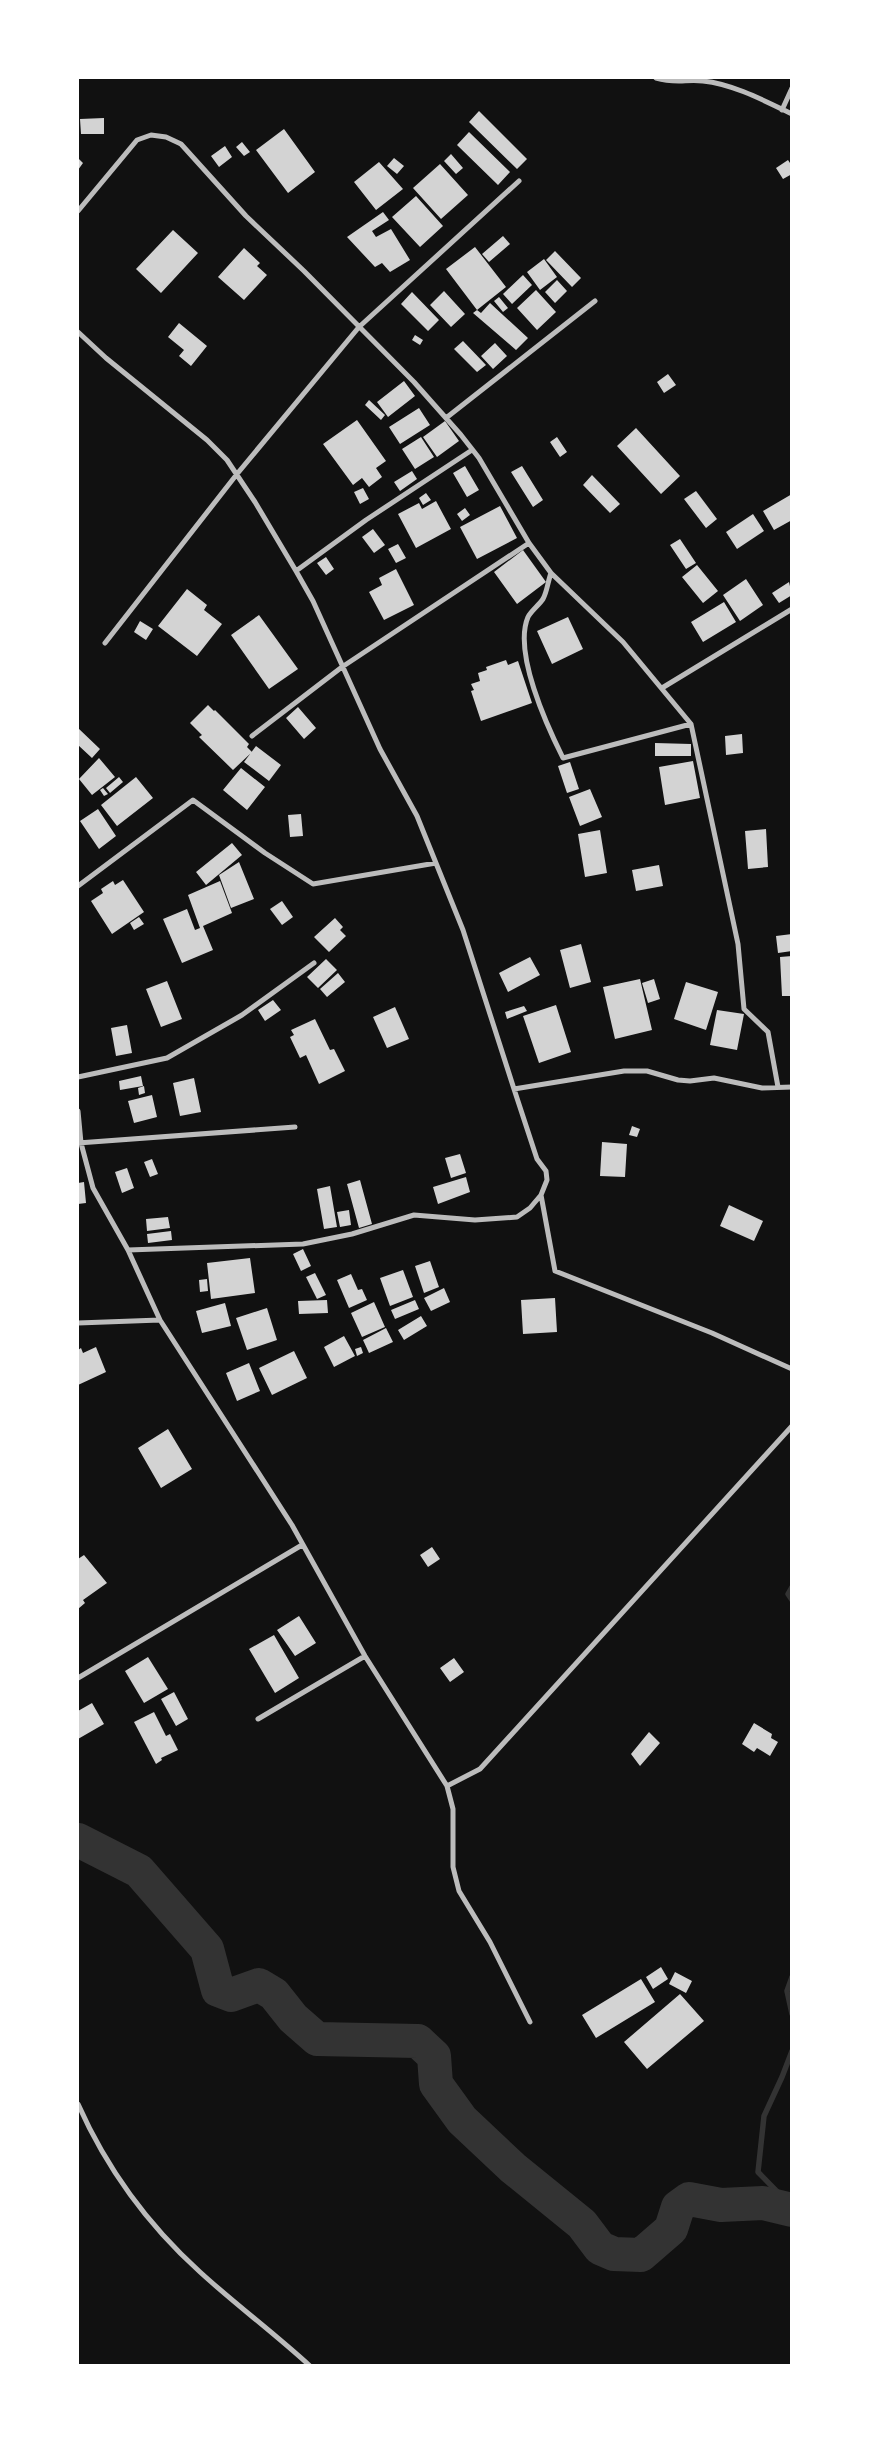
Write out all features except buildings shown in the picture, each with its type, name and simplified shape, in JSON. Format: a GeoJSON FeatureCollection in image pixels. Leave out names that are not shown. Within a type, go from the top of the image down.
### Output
{"type":"FeatureCollection","features":[{"type":"Feature","properties":{"kind":"street"},"geometry":{"type":"LineString","coordinates":[[656,78],[680,83],[702,81],[726,86],[792,114]]}},
{"type":"Feature","properties":{"kind":"street"},"geometry":{"type":"LineString","coordinates":[[782,110],[792,88]]}},
{"type":"Feature","properties":{"kind":"street"},"geometry":{"type":"LineString","coordinates":[[78,211],[137,140],[151,135],[166,137],[181,144],[198,160],[246,216],[360,327],[446,418],[472,450],[514,515],[529,543],[551,573],[623,642],[691,724],[738,944],[744,1009],[768,1032],[778,1088]]}},
{"type":"Feature","properties":{"kind":"street"},"geometry":{"type":"LineString","coordinates":[[105,643],[237,474],[360,327],[519,181]]}},
{"type":"Feature","properties":{"kind":"street"},"geometry":{"type":"LineString","coordinates":[[446,418],[595,301]]}},
{"type":"Feature","properties":{"kind":"street"},"geometry":{"type":"LineString","coordinates":[[78,332],[106,358],[207,440],[237,474],[296,571],[312,601],[380,749],[417,816],[463,930],[537,1159],[546,1171],[547,1180],[541,1195],[530,1208],[517,1217],[475,1220],[414,1215],[352,1234],[303,1244],[128,1250]]}},
{"type":"Feature","properties":{"kind":"street"},"geometry":{"type":"LineString","coordinates":[[296,571],[366,520],[472,450]]}},
{"type":"Feature","properties":{"kind":"street"},"geometry":{"type":"LineString","coordinates":[[252,736],[342,667],[529,543]]}},
{"type":"Feature","properties":{"kind":"street"},"geometry":{"type":"LineString","coordinates":[[551,573],[544,597],[528,617],[525,636],[527,657],[537,700],[563,758],[691,724]]}},
{"type":"Feature","properties":{"kind":"street"},"geometry":{"type":"LineString","coordinates":[[662,688],[792,610]]}},
{"type":"Feature","properties":{"kind":"street"},"geometry":{"type":"LineString","coordinates":[[78,886],[193,800],[265,853],[313,884],[436,863]]}},
{"type":"Feature","properties":{"kind":"street"},"geometry":{"type":"LineString","coordinates":[[78,1077],[167,1058],[242,1015],[314,963]]}},
{"type":"Feature","properties":{"kind":"street"},"geometry":{"type":"LineString","coordinates":[[514,1089],[624,1071],[646,1071],[678,1080],[690,1081],[714,1078],[748,1086],[792,1087]]}},
{"type":"Feature","properties":{"kind":"street"},"geometry":{"type":"LineString","coordinates":[[78,1111],[79,1143],[93,1188],[128,1250],[160,1320],[302,1545],[365,1656],[447,1786],[453,1809],[453,1867],[459,1891],[490,1942],[530,2022]]}},
{"type":"Feature","properties":{"kind":"street"},"geometry":{"type":"LineString","coordinates":[[79,1143],[294,1127]]}},
{"type":"Feature","properties":{"kind":"street"},"geometry":{"type":"LineString","coordinates":[[541,1195],[555,1271],[712,1333],[792,1369]]}},
{"type":"Feature","properties":{"kind":"street"},"geometry":{"type":"LineString","coordinates":[[78,1323],[160,1320]]}},
{"type":"Feature","properties":{"kind":"street"},"geometry":{"type":"LineString","coordinates":[[447,1786],[480,1769],[792,1426]]}},
{"type":"Feature","properties":{"kind":"street"},"geometry":{"type":"LineString","coordinates":[[78,1678],[302,1545]]}},
{"type":"Feature","properties":{"kind":"street"},"geometry":{"type":"LineString","coordinates":[[258,1720],[365,1656]]}},
{"type":"Feature","properties":{"kind":"street"},"geometry":{"type":"LineString","coordinates":[[78,2104],[114,2171],[142,2212],[199,2272],[310,2366]]}},
{"type":"Feature","properties":{"kind":"waterway"},"geometry":{"type":"LineString","coordinates":[[792,1587],[788,1594],[792,1600]]}},
{"type":"Feature","properties":{"kind":"waterway"},"geometry":{"type":"LineString","coordinates":[[78,1840],[139,1871],[207,1949],[218,1990],[231,1995],[259,1985],[274,1994],[293,2018],[317,2039],[418,2041],[434,2056],[436,2084],[462,2120],[513,2168],[582,2224],[600,2248],[614,2254],[641,2255],[671,2229],[678,2207],[689,2199],[721,2205],[763,2203],[792,2210]]}},
{"type":"Feature","properties":{"kind":"waterway"},"geometry":{"type":"LineString","coordinates":[[792,1977],[787,1991],[792,2014]]}},
{"type":"Feature","properties":{"kind":"waterway"},"geometry":{"type":"LineString","coordinates":[[792,2051],[764,2116],[758,2172],[792,2207]]}}]}
